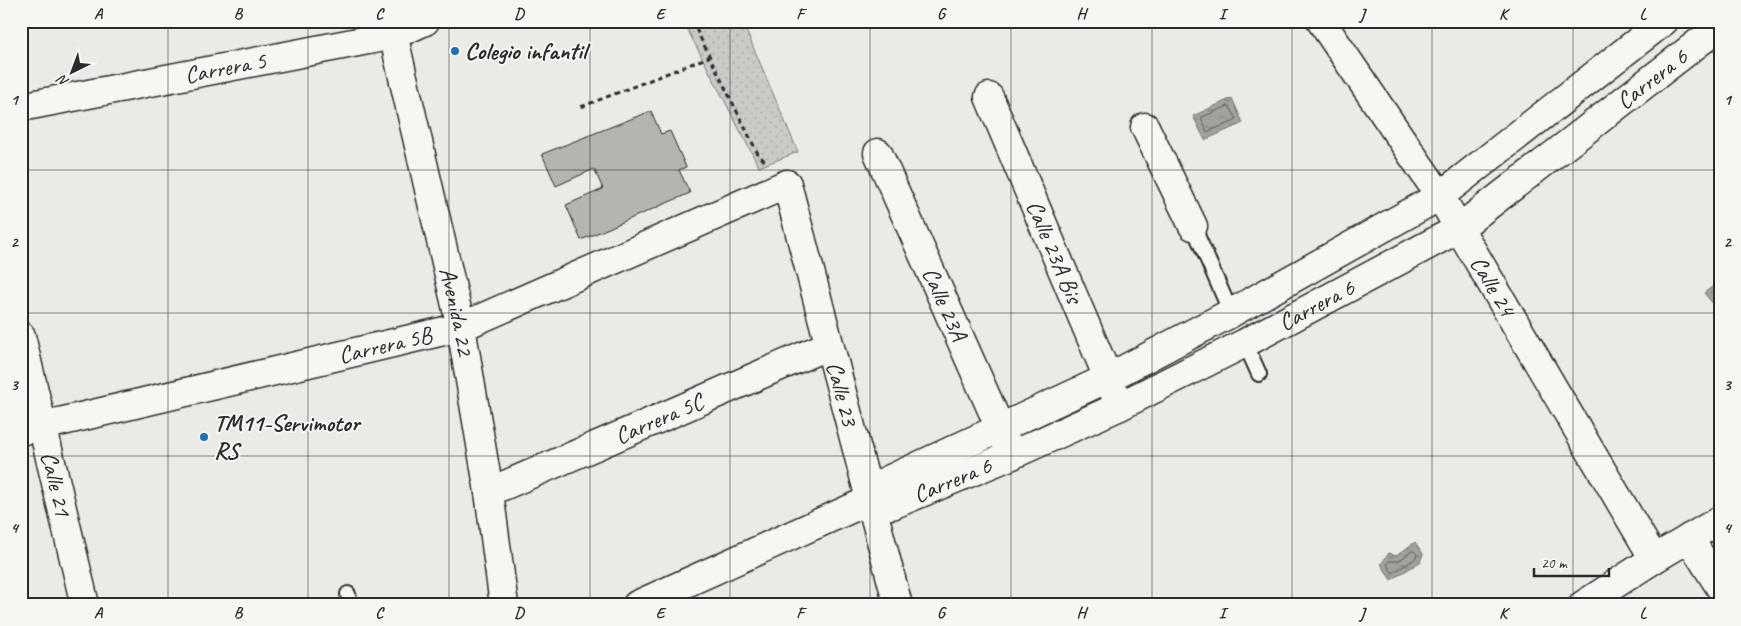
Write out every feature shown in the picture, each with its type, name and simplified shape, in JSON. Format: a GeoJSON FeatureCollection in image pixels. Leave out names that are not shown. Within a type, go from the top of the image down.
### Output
{"type":"FeatureCollection","features":[{"type":"Feature","properties":{"kind":"street","name":"Carrera 5"},"geometry":{"type":"LineString","coordinates":[[21,107],[425,21]]}},
{"type":"Feature","properties":{"kind":"street","name":"Calle 24"},"geometry":{"type":"LineString","coordinates":[[1321,21],[1440,196],[1654,559]]}},
{"type":"Feature","properties":{"kind":"street","name":"Carrera 6"},"geometry":{"type":"LineString","coordinates":[[638,605],[870,500],[886,481],[1108,378],[1231,313],[1440,196],[1664,21]]}},
{"type":"Feature","properties":{"kind":"street","name":"Carrera 6"},"geometry":{"type":"LineString","coordinates":[[870,500],[892,505],[1012,455],[1120,406],[1245,343],[1458,229],[1720,26]]}},
{"type":"Feature","properties":{"kind":"street","name":"Avenida 22"},"geometry":{"type":"LineString","coordinates":[[392,28],[461,327],[489,492],[504,605]]}},
{"type":"Feature","properties":{"kind":"street","name":"Calle 23A Bis"},"geometry":{"type":"LineString","coordinates":[[989,97],[1120,406]]}},
{"type":"Feature","properties":{"kind":"street"},"geometry":{"type":"LineString","coordinates":[[1145,127],[1193,226]]}},
{"type":"Feature","properties":{"kind":"street","name":"Calle 23A"},"geometry":{"type":"LineString","coordinates":[[878,153],[1012,455]]}},
{"type":"Feature","properties":{"kind":"street","name":"Carrera 5B"},"geometry":{"type":"LineString","coordinates":[[32,428],[461,327],[787,184]]}},
{"type":"Feature","properties":{"kind":"street","name":"Calle 23"},"geometry":{"type":"LineString","coordinates":[[787,184],[898,605]]}},
{"type":"Feature","properties":{"kind":"street"},"geometry":{"type":"LineString","coordinates":[[1231,313],[1245,343]]}},
{"type":"Feature","properties":{"kind":"street","name":"Calle 21"},"geometry":{"type":"LineString","coordinates":[[21,336],[32,428],[85,605]]}},
{"type":"Feature","properties":{"kind":"street","name":"Carrera 5C"},"geometry":{"type":"LineString","coordinates":[[489,492],[829,345]]}},
{"type":"Feature","properties":{"kind":"street"},"geometry":{"type":"LineString","coordinates":[[1583,605],[1654,559],[1720,520]]}},
{"type":"Feature","properties":{"kind":"street"},"geometry":{"type":"LineString","coordinates":[[1689,538],[1720,588]]}},
{"type":"Feature","properties":{"kind":"lane"},"geometry":{"type":"LineString","coordinates":[[1193,226],[1231,313]]}},
{"type":"Feature","properties":{"kind":"lane"},"geometry":{"type":"LineString","coordinates":[[1245,343],[1259,374]]}},
{"type":"Feature","properties":{"kind":"path"},"geometry":{"type":"LineString","coordinates":[[692,21],[758,154],[787,184]]}},
{"type":"Feature","properties":{"kind":"path"},"geometry":{"type":"LineString","coordinates":[[582,107],[709,57]]}},
{"type":"Feature","properties":{"kind":"shaded area"},"geometry":{"type":"Polygon","coordinates":[[[683,21],[742,21],[798,152],[759,167],[683,21]]]}},
{"type":"Feature","properties":{"kind":"water"},"geometry":{"type":"Polygon","coordinates":[[[1232,98],[1243,123],[1205,140],[1193,116],[1232,98]]]}},
{"type":"Feature","properties":{"kind":"water"},"geometry":{"type":"Polygon","coordinates":[[[1720,281],[1720,312],[1704,293],[1720,281]]]}},
{"type":"Feature","properties":{"kind":"water"},"geometry":{"type":"Polygon","coordinates":[[[1415,542],[1423,554],[1420,562],[1391,580],[1381,564],[1389,553],[1396,556],[1415,542]]]}},
{"type":"Feature","properties":{"kind":"building"},"geometry":{"type":"Polygon","coordinates":[[[651,111],[661,134],[670,131],[686,167],[679,170],[690,193],[581,240],[566,205],[603,189],[594,169],[556,186],[542,154],[651,111]]]}},
{"type":"Feature","properties":{"kind":"place","name":"Colegio infantil"},"geometry":{"type":"Point","coordinates":[455,51]}},
{"type":"Feature","properties":{"kind":"place","name":"TM11-Servimotor RS"},"geometry":{"type":"Point","coordinates":[204,437]}}]}
